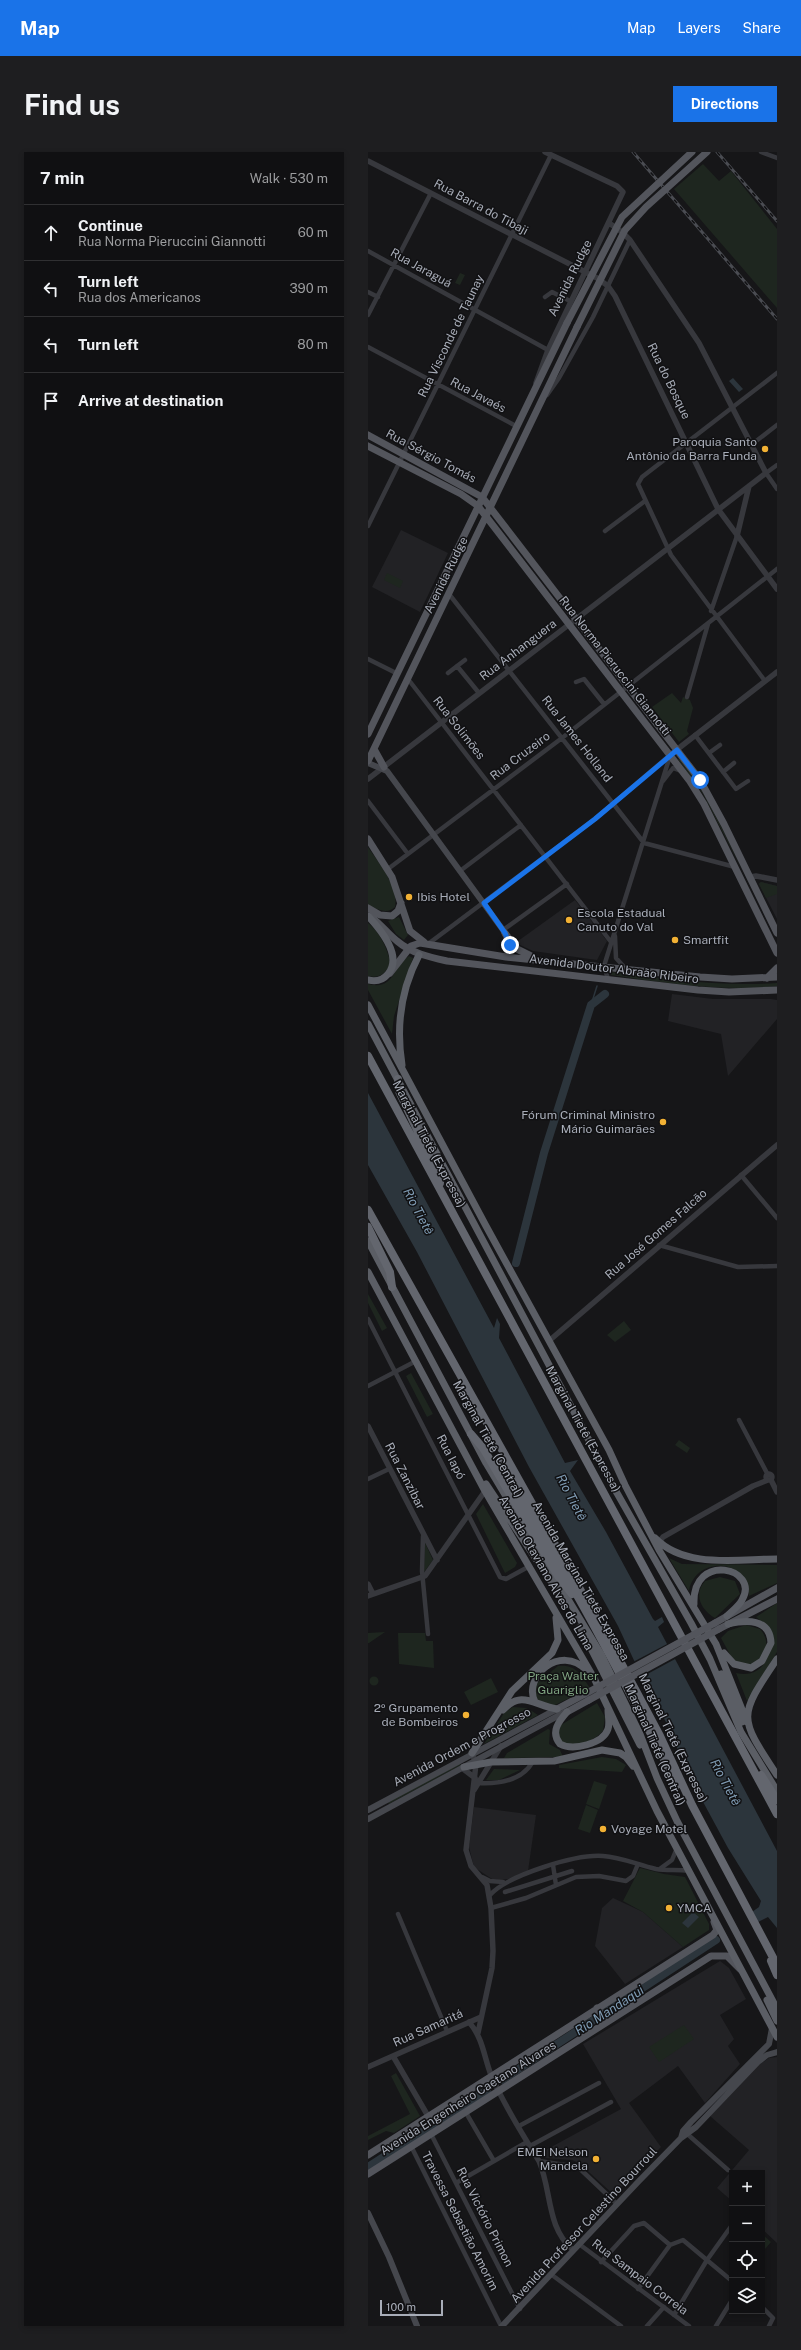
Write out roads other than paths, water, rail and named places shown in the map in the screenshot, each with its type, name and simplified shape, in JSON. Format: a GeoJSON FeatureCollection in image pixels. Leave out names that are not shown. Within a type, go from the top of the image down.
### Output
{"type":"FeatureCollection","features":[{"type":"Feature","properties":{"kind":"highway"},"geometry":{"type":"LineString","coordinates":[[368,915],[376,925],[393,954],[393,964],[385,977],[379,980],[368,980]]}},
{"type":"Feature","properties":{"kind":"highway"},"geometry":{"type":"LineString","coordinates":[[402,1071],[399,1042],[399,1016],[411,973],[420,954]]}},
{"type":"Feature","properties":{"kind":"highway"},"geometry":{"type":"LineString","coordinates":[[368,1005],[402,1071],[609,1450],[668,1566],[694,1604],[716,1644],[752,1736]]}},
{"type":"Feature","properties":{"kind":"highway"},"geometry":{"type":"LineString","coordinates":[[368,1024],[617,1493],[710,1659],[741,1732],[777,1791]]}},
{"type":"Feature","properties":{"kind":"highway","name":"Marginal Tietê (Expressa)"},"geometry":{"type":"LineString","coordinates":[[368,1056],[777,1814]]}},
{"type":"Feature","properties":{"kind":"highway"},"geometry":{"type":"LineString","coordinates":[[398,1079],[399,1091],[440,1179],[440,1190]]}},
{"type":"Feature","properties":{"kind":"highway","name":"Marginal Tietê (Expressa)"},"geometry":{"type":"LineString","coordinates":[[368,1210],[620,1660],[660,1736],[692,1805],[777,1965]]}},
{"type":"Feature","properties":{"kind":"highway"},"geometry":{"type":"LineString","coordinates":[[368,1227],[390,1272],[392,1287]]}},
{"type":"Feature","properties":{"kind":"highway","name":"Marginal Tietê (Central)"},"geometry":{"type":"LineString","coordinates":[[368,1241],[471,1434],[542,1557],[601,1654],[640,1734],[657,1778],[751,1963],[777,2009]]}},
{"type":"Feature","properties":{"kind":"highway","name":"Avenida Otaviano Alves de Lima"},"geometry":{"type":"LineString","coordinates":[[369,1275],[485,1491],[594,1678],[677,1848],[777,2037]]}},
{"type":"Feature","properties":{"kind":"highway","name":"Avenida Marginal Tietê Expressa"},"geometry":{"type":"LineString","coordinates":[[491,1430],[492,1440],[520,1498],[578,1597],[642,1713],[681,1792],[692,1805]]}},
{"type":"Feature","properties":{"kind":"highway"},"geometry":{"type":"LineString","coordinates":[[471,1434],[486,1453],[558,1576],[572,1594],[578,1597]]}},
{"type":"Feature","properties":{"kind":"highway"},"geometry":{"type":"LineString","coordinates":[[474,1470],[496,1499],[580,1626],[657,1778]]}},
{"type":"Feature","properties":{"kind":"highway"},"geometry":{"type":"LineString","coordinates":[[649,1531],[659,1542],[678,1554],[695,1558],[777,1559]]}},
{"type":"Feature","properties":{"kind":"highway"},"geometry":{"type":"LineString","coordinates":[[694,1604],[696,1585],[703,1576],[714,1571],[731,1571],[741,1578],[745,1587],[742,1600],[727,1616]]}},
{"type":"Feature","properties":{"kind":"highway"},"geometry":{"type":"LineString","coordinates":[[472,1753],[512,1691],[548,1658],[556,1646],[558,1632],[553,1610]]}},
{"type":"Feature","properties":{"kind":"highway"},"geometry":{"type":"LineString","coordinates":[[716,1644],[731,1662],[745,1668],[758,1665],[768,1651],[771,1637],[764,1626],[749,1621],[728,1624]]}},
{"type":"Feature","properties":{"kind":"highway"},"geometry":{"type":"LineString","coordinates":[[747,1722],[747,1710],[752,1696],[777,1658]]}},
{"type":"Feature","properties":{"kind":"highway"},"geometry":{"type":"LineString","coordinates":[[535,1702],[532,1693],[534,1682],[548,1666],[561,1659],[576,1661],[594,1678]]}},
{"type":"Feature","properties":{"kind":"highway"},"geometry":{"type":"LineString","coordinates":[[710,1659],[717,1665],[747,1731],[752,1736],[777,1775]]}},
{"type":"Feature","properties":{"kind":"highway"},"geometry":{"type":"LineString","coordinates":[[497,1716],[512,1701],[526,1699],[558,1709]]}},
{"type":"Feature","properties":{"kind":"highway"},"geometry":{"type":"LineString","coordinates":[[567,1712],[558,1722],[556,1734],[560,1744],[572,1747],[592,1743],[604,1735],[609,1725],[607,1704]]}},
{"type":"Feature","properties":{"kind":"highway"},"geometry":{"type":"LineString","coordinates":[[463,1767],[476,1762],[532,1763],[569,1759],[596,1751],[609,1750],[626,1757],[647,1786]]}},
{"type":"Feature","properties":{"kind":"highway"},"geometry":{"type":"LineString","coordinates":[[749,1763],[757,1767],[777,1800]]}},
{"type":"Feature","properties":{"kind":"highway"},"geometry":{"type":"LineString","coordinates":[[766,1943],[767,1952],[777,1975]]}},
{"type":"Feature","properties":{"kind":"highway"},"geometry":{"type":"LineString","coordinates":[[751,1963],[777,2021]]}},
{"type":"Feature","properties":{"kind":"main road","name":"Avenida Rudge"},"geometry":{"type":"LineString","coordinates":[[368,734],[370,723],[396,673],[536,385],[622,217],[692,152]]}},
{"type":"Feature","properties":{"kind":"main road","name":"Avenida Rudge"},"geometry":{"type":"LineString","coordinates":[[368,762],[625,230],[646,207],[707,152]]}},
{"type":"Feature","properties":{"kind":"main road","name":"Rua Sérgio Tomás"},"geometry":{"type":"LineString","coordinates":[[368,435],[482,497]]}},
{"type":"Feature","properties":{"kind":"main road","name":"Rua Sérgio Tomás"},"geometry":{"type":"LineString","coordinates":[[368,446],[461,494],[478,506]]}},
{"type":"Feature","properties":{"kind":"main road","name":"Rua Norma Pieruccini Giannotti"},"geometry":{"type":"LineString","coordinates":[[482,497],[677,750],[705,789],[777,933]]}},
{"type":"Feature","properties":{"kind":"main road","name":"Rua Norma Pieruccini Giannotti"},"geometry":{"type":"LineString","coordinates":[[478,506],[683,772],[704,804],[777,953]]}},
{"type":"Feature","properties":{"kind":"main road"},"geometry":{"type":"LineString","coordinates":[[374,749],[384,768],[504,932],[521,952],[543,959]]}},
{"type":"Feature","properties":{"kind":"main road"},"geometry":{"type":"LineString","coordinates":[[368,762],[384,768]]}},
{"type":"Feature","properties":{"kind":"main road"},"geometry":{"type":"LineString","coordinates":[[368,839],[388,869],[401,902],[410,931],[428,944]]}},
{"type":"Feature","properties":{"kind":"main road"},"geometry":{"type":"LineString","coordinates":[[368,908],[380,915],[392,916],[398,911],[401,902]]}},
{"type":"Feature","properties":{"kind":"main road","name":"Avenida Doutor Abraão Ribeiro"},"geometry":{"type":"LineString","coordinates":[[368,915],[396,941],[409,949],[420,954],[447,961],[706,990],[777,991]]}},
{"type":"Feature","properties":{"kind":"main road"},"geometry":{"type":"LineString","coordinates":[[480,964],[485,962],[499,963],[506,956],[510,945],[504,932]]}},
{"type":"Feature","properties":{"kind":"main road"},"geometry":{"type":"LineString","coordinates":[[385,977],[393,971],[409,949],[416,943],[428,944]]}},
{"type":"Feature","properties":{"kind":"main road","name":"Avenida Doutor Abraão Ribeiro"},"geometry":{"type":"LineString","coordinates":[[428,944],[506,956],[732,980],[777,978]]}},
{"type":"Feature","properties":{"kind":"main road"},"geometry":{"type":"LineString","coordinates":[[767,978],[777,968]]}},
{"type":"Feature","properties":{"kind":"main road","name":"Avenida Ordem e Progresso"},"geometry":{"type":"LineString","coordinates":[[368,1810],[472,1753],[558,1709],[587,1697],[717,1626],[727,1616],[777,1588]]}},
{"type":"Feature","properties":{"kind":"main road","name":"Avenida Ordem e Progresso"},"geometry":{"type":"LineString","coordinates":[[717,1626],[728,1624],[777,1599]]}},
{"type":"Feature","properties":{"kind":"main road","name":"Avenida Ordem e Progresso"},"geometry":{"type":"LineString","coordinates":[[476,1762],[502,1746],[567,1712],[587,1697]]}},
{"type":"Feature","properties":{"kind":"main road","name":"Avenida Ordem e Progresso"},"geometry":{"type":"LineString","coordinates":[[368,1819],[463,1767]]}},
{"type":"Feature","properties":{"kind":"main road","name":"Avenida Engenheiro Caetano Alvares"},"geometry":{"type":"LineString","coordinates":[[368,2155],[713,1935],[716,1930],[713,1918]]}},
{"type":"Feature","properties":{"kind":"main road","name":"Avenida Engenheiro Caetano Alvares"},"geometry":{"type":"LineString","coordinates":[[368,2174],[710,1956],[727,1956],[741,1969]]}},
{"type":"Feature","properties":{"kind":"main road"},"geometry":{"type":"LineString","coordinates":[[598,2008],[606,2022]]}},
{"type":"Feature","properties":{"kind":"main road"},"geometry":{"type":"LineString","coordinates":[[738,2081],[742,2071],[769,2044],[772,2028]]}},
{"type":"Feature","properties":{"kind":"main road"},"geometry":{"type":"LineString","coordinates":[[769,2044],[775,2052]]}},
{"type":"Feature","properties":{"kind":"main road","name":"Avenida Professor Celestino Bourroul"},"geometry":{"type":"LineString","coordinates":[[685,2133],[758,2062],[775,2052]]}},
{"type":"Feature","properties":{"kind":"main road","name":"Avenida Professor Celestino Bourroul"},"geometry":{"type":"LineString","coordinates":[[502,2326],[520,2310],[573,2250],[681,2138],[725,2087],[738,2081]]}},
{"type":"Feature","properties":{"kind":"main road"},"geometry":{"type":"LineString","coordinates":[[368,2215],[389,2257],[417,2326]]}},
{"type":"Feature","properties":{"kind":"street"},"geometry":{"type":"LineString","coordinates":[[545,152],[551,155]]}},
{"type":"Feature","properties":{"kind":"street"},"geometry":{"type":"LineString","coordinates":[[761,152],[777,158]]}},
{"type":"Feature","properties":{"kind":"street","name":"Avenida Rudge"},"geometry":{"type":"LineString","coordinates":[[536,385],[538,373],[570,301],[608,223],[619,204],[623,192],[620,188],[551,155]]}},
{"type":"Feature","properties":{"kind":"street","name":"Rua Visconde de Taunay"},"geometry":{"type":"LineString","coordinates":[[368,526],[551,155]]}},
{"type":"Feature","properties":{"kind":"street","name":"Rua Barra do Tibaji"},"geometry":{"type":"LineString","coordinates":[[368,161],[584,272]]}},
{"type":"Feature","properties":{"kind":"street"},"geometry":{"type":"LineString","coordinates":[[368,315],[431,193]]}},
{"type":"Feature","properties":{"kind":"street"},"geometry":{"type":"LineString","coordinates":[[608,223],[622,232],[630,240],[696,338],[766,473],[777,489]]}},
{"type":"Feature","properties":{"kind":"street","name":"Avenida Rudge"},"geometry":{"type":"LineString","coordinates":[[544,398],[559,378],[608,286],[630,240]]}},
{"type":"Feature","properties":{"kind":"street","name":"Rua Jaraguá"},"geometry":{"type":"LineString","coordinates":[[368,251],[548,350]]}},
{"type":"Feature","properties":{"kind":"street","name":"Rua do Bosque"},"geometry":{"type":"LineString","coordinates":[[584,272],[608,286],[615,296],[718,509],[777,589]]}},
{"type":"Feature","properties":{"kind":"street"},"geometry":{"type":"LineString","coordinates":[[368,292],[378,297]]}},
{"type":"Feature","properties":{"kind":"street"},"geometry":{"type":"LineString","coordinates":[[545,296],[552,292],[570,301]]}},
{"type":"Feature","properties":{"kind":"street","name":"Rua Javaés"},"geometry":{"type":"LineString","coordinates":[[368,347],[516,426]]}},
{"type":"Feature","properties":{"kind":"street"},"geometry":{"type":"LineString","coordinates":[[765,681],[711,611],[667,548],[638,488],[638,482],[642,477],[687,444],[777,373]]}},
{"type":"Feature","properties":{"kind":"street"},"geometry":{"type":"LineString","coordinates":[[751,445],[777,425]]}},
{"type":"Feature","properties":{"kind":"street","name":"Rua Anhanguera"},"geometry":{"type":"LineString","coordinates":[[368,779],[777,464]]}},
{"type":"Feature","properties":{"kind":"street"},"geometry":{"type":"LineString","coordinates":[[711,611],[738,536],[749,486]]}},
{"type":"Feature","properties":{"kind":"street"},"geometry":{"type":"LineString","coordinates":[[606,531],[645,501]]}},
{"type":"Feature","properties":{"kind":"street"},"geometry":{"type":"LineString","coordinates":[[729,525],[735,528],[741,523]]}},
{"type":"Feature","properties":{"kind":"street","name":"Rua Cruzeiro"},"geometry":{"type":"LineString","coordinates":[[388,869],[562,738],[777,569]]}},
{"type":"Feature","properties":{"kind":"street","name":"Rua James Holland"},"geometry":{"type":"LineString","coordinates":[[449,594],[644,842]]}},
{"type":"Feature","properties":{"kind":"street"},"geometry":{"type":"LineString","coordinates":[[687,697],[708,623]]}},
{"type":"Feature","properties":{"kind":"street"},"geometry":{"type":"LineString","coordinates":[[368,659],[396,673]]}},
{"type":"Feature","properties":{"kind":"street"},"geometry":{"type":"LineString","coordinates":[[448,673],[465,660]]}},
{"type":"Feature","properties":{"kind":"street"},"geometry":{"type":"LineString","coordinates":[[457,666],[479,693]]}},
{"type":"Feature","properties":{"kind":"street"},"geometry":{"type":"LineString","coordinates":[[428,944],[545,856],[670,755],[777,672]]}},
{"type":"Feature","properties":{"kind":"street","name":"Rua Solimões"},"geometry":{"type":"LineString","coordinates":[[408,679],[611,942]]}},
{"type":"Feature","properties":{"kind":"street"},"geometry":{"type":"LineString","coordinates":[[576,682],[584,679],[604,704]]}},
{"type":"Feature","properties":{"kind":"street"},"geometry":{"type":"LineString","coordinates":[[695,736],[736,789],[748,781]]}},
{"type":"Feature","properties":{"kind":"street"},"geometry":{"type":"LineString","coordinates":[[709,753],[720,744]]}},
{"type":"Feature","properties":{"kind":"street"},"geometry":{"type":"LineString","coordinates":[[608,979],[604,966],[670,755]]}},
{"type":"Feature","properties":{"kind":"street"},"geometry":{"type":"LineString","coordinates":[[723,772],[734,763]]}},
{"type":"Feature","properties":{"kind":"street"},"geometry":{"type":"LineString","coordinates":[[662,782],[673,768],[683,772]]}},
{"type":"Feature","properties":{"kind":"street"},"geometry":{"type":"LineString","coordinates":[[368,801],[408,854]]}},
{"type":"Feature","properties":{"kind":"street"},"geometry":{"type":"LineString","coordinates":[[460,871],[521,825]]}},
{"type":"Feature","properties":{"kind":"street"},"geometry":{"type":"LineString","coordinates":[[644,842],[735,867]]}},
{"type":"Feature","properties":{"kind":"street"},"geometry":{"type":"LineString","coordinates":[[750,877],[756,876],[777,880]]}},
{"type":"Feature","properties":{"kind":"street"},"geometry":{"type":"LineString","coordinates":[[504,932],[567,884]]}},
{"type":"Feature","properties":{"kind":"street"},"geometry":{"type":"LineString","coordinates":[[616,931],[614,954],[617,962],[627,969]]}},
{"type":"Feature","properties":{"kind":"street","name":"Rua José Gomes Falcão"},"geometry":{"type":"LineString","coordinates":[[550,1340],[777,1145]]}},
{"type":"Feature","properties":{"kind":"street"},"geometry":{"type":"LineString","coordinates":[[741,1175],[777,1218]]}},
{"type":"Feature","properties":{"kind":"street"},"geometry":{"type":"LineString","coordinates":[[659,1245],[738,1267],[777,1266]]}},
{"type":"Feature","properties":{"kind":"street","name":"Rua Iapó"},"geometry":{"type":"LineString","coordinates":[[368,1319],[502,1578],[506,1579],[528,1567]]}},
{"type":"Feature","properties":{"kind":"street"},"geometry":{"type":"LineString","coordinates":[[368,1386],[416,1361]]}},
{"type":"Feature","properties":{"kind":"street"},"geometry":{"type":"LineString","coordinates":[[739,1420],[771,1477],[777,1492]]}},
{"type":"Feature","properties":{"kind":"street","name":"Rua Zanzibar"},"geometry":{"type":"LineString","coordinates":[[368,1426],[423,1536],[437,1560]]}},
{"type":"Feature","properties":{"kind":"street"},"geometry":{"type":"LineString","coordinates":[[368,1479],[389,1469]]}},
{"type":"Feature","properties":{"kind":"street"},"geometry":{"type":"LineString","coordinates":[[659,1542],[662,1537],[771,1477]]}},
{"type":"Feature","properties":{"kind":"street"},"geometry":{"type":"LineString","coordinates":[[368,1584],[371,1595],[423,1578],[485,1491]]}},
{"type":"Feature","properties":{"kind":"street","name":"Rua Zanzibar"},"geometry":{"type":"LineString","coordinates":[[423,1536],[423,1578],[428,1634]]}},
{"type":"Feature","properties":{"kind":"street","name":"Rua Samaritá"},"geometry":{"type":"LineString","coordinates":[[476,1780],[481,1777],[502,1746]]}},
{"type":"Feature","properties":{"kind":"street"},"geometry":{"type":"LineString","coordinates":[[472,1753],[476,1762]]}},
{"type":"Feature","properties":{"kind":"street","name":"Rua Samaritá"},"geometry":{"type":"LineString","coordinates":[[368,2067],[480,2017],[492,1968],[492,1908],[490,1895],[482,1877],[471,1866],[466,1850],[473,1792],[476,1780],[476,1762]]}},
{"type":"Feature","properties":{"kind":"street"},"geometry":{"type":"LineString","coordinates":[[463,1767],[476,1780],[488,1784],[499,1783],[514,1777],[526,1770],[532,1763]]}},
{"type":"Feature","properties":{"kind":"street"},"geometry":{"type":"LineString","coordinates":[[481,1777],[488,1784]]}},
{"type":"Feature","properties":{"kind":"street"},"geometry":{"type":"LineString","coordinates":[[658,1869],[672,1860],[677,1848]]}},
{"type":"Feature","properties":{"kind":"street"},"geometry":{"type":"LineString","coordinates":[[482,1877],[490,1881],[503,1882],[552,1865],[591,1856],[613,1857],[658,1869],[689,1871]]}},
{"type":"Feature","properties":{"kind":"street"},"geometry":{"type":"LineString","coordinates":[[492,1908],[520,1900],[576,1876],[587,1875],[626,1880],[633,1876],[638,1864]]}},
{"type":"Feature","properties":{"kind":"street"},"geometry":{"type":"LineString","coordinates":[[552,1865],[556,1885]]}},
{"type":"Feature","properties":{"kind":"street"},"geometry":{"type":"LineString","coordinates":[[505,1892],[554,1875],[572,1871]]}},
{"type":"Feature","properties":{"kind":"street"},"geometry":{"type":"LineString","coordinates":[[490,1895],[503,1882]]}},
{"type":"Feature","properties":{"kind":"street"},"geometry":{"type":"LineString","coordinates":[[398,1914],[447,2031]]}},
{"type":"Feature","properties":{"kind":"street"},"geometry":{"type":"LineString","coordinates":[[478,2033],[480,2017]]}},
{"type":"Feature","properties":{"kind":"street"},"geometry":{"type":"LineString","coordinates":[[469,2022],[478,2033],[492,2076],[499,2090],[544,2171],[554,2223],[573,2250]]}},
{"type":"Feature","properties":{"kind":"street"},"geometry":{"type":"LineString","coordinates":[[393,2056],[428,2116]]}},
{"type":"Feature","properties":{"kind":"street"},"geometry":{"type":"LineString","coordinates":[[519,2126],[599,2083]]}},
{"type":"Feature","properties":{"kind":"street"},"geometry":{"type":"LineString","coordinates":[[456,2183],[494,2161],[611,2102]]}},
{"type":"Feature","properties":{"kind":"street"},"geometry":{"type":"LineString","coordinates":[[465,2111],[494,2161]]}},
{"type":"Feature","properties":{"kind":"street"},"geometry":{"type":"LineString","coordinates":[[685,2133],[728,2170]]}},
{"type":"Feature","properties":{"kind":"street","name":"Rua Victório Primon"},"geometry":{"type":"LineString","coordinates":[[431,2134],[520,2310]]}},
{"type":"Feature","properties":{"kind":"street","name":"Travessa Sebastião Amorim"},"geometry":{"type":"LineString","coordinates":[[411,2146],[502,2326]]}},
{"type":"Feature","properties":{"kind":"street"},"geometry":{"type":"LineString","coordinates":[[539,2161],[578,2167],[617,2204]]}},
{"type":"Feature","properties":{"kind":"street"},"geometry":{"type":"LineString","coordinates":[[601,2262],[634,2226],[644,2223],[670,2245]]}},
{"type":"Feature","properties":{"kind":"street"},"geometry":{"type":"LineString","coordinates":[[674,2315],[707,2260],[729,2229]]}},
{"type":"Feature","properties":{"kind":"street"},"geometry":{"type":"LineString","coordinates":[[638,2289],[670,2245],[683,2240],[729,2278]]}},
{"type":"Feature","properties":{"kind":"street","name":"Rua Sampaio Correia"},"geometry":{"type":"LineString","coordinates":[[579,2244],[601,2262],[689,2326]]}},
{"type":"Feature","properties":{"kind":"street"},"geometry":{"type":"LineString","coordinates":[[552,2275],[621,2326]]}},
{"type":"Feature","properties":{"kind":"street"},"geometry":{"type":"LineString","coordinates":[[716,2326],[729,2305]]}},
{"type":"Feature","properties":{"kind":"street"},"geometry":{"type":"LineString","coordinates":[[647,2326],[664,2307]]}},
{"type":"Feature","properties":{"kind":"street"},"geometry":{"type":"LineString","coordinates":[[765,2310],[773,2318],[770,2326]]}},
{"type":"Feature","properties":{"kind":"water"},"geometry":{"type":"Polygon","coordinates":[[[733,378],[743,389],[739,392],[729,381],[733,378]]]}},
{"type":"Feature","properties":{"kind":"water","name":"Rio Tietê"},"geometry":{"type":"Polygon","coordinates":[[[368,1093],[494,1328],[497,1318],[500,1324],[499,1338],[565,1463],[578,1460],[570,1471],[606,1532],[653,1619],[655,1621],[662,1617],[664,1622],[658,1627],[777,1851],[777,1928],[768,1917],[758,1922],[752,1912],[759,1907],[761,1901],[728,1848],[682,1763],[672,1733],[645,1684],[618,1626],[529,1467],[417,1252],[368,1165],[368,1093]]]}},
{"type":"Feature","properties":{"kind":"water"},"geometry":{"type":"Polygon","coordinates":[[[693,1912],[699,1917],[688,1928],[682,1923],[693,1912]]]}},
{"type":"Feature","properties":{"kind":"waterway"},"geometry":{"type":"LineString","coordinates":[[591,1005],[597,986]]}},
{"type":"Feature","properties":{"kind":"waterway"},"geometry":{"type":"LineString","coordinates":[[516,1263],[544,1153],[591,1005],[605,994]]}},
{"type":"Feature","properties":{"kind":"waterway","name":"Rio Mandaqui"},"geometry":{"type":"LineString","coordinates":[[502,2080],[716,1940]]}},
{"type":"Feature","properties":{"kind":"waterway","name":"Rio Mandaqui"},"geometry":{"type":"LineString","coordinates":[[368,2167],[487,2090]]}},
{"type":"Feature","properties":{"kind":"railway"},"geometry":{"type":"LineString","coordinates":[[633,152],[777,319]]}},
{"type":"Feature","properties":{"kind":"railway"},"geometry":{"type":"LineString","coordinates":[[717,152],[777,221]]}},
{"type":"Feature","properties":{"kind":"place","name":"Paroquia Santo Antônio da Barra Funda"},"geometry":{"type":"Point","coordinates":[765,449]}},
{"type":"Feature","properties":{"kind":"place","name":"Ibis Hotel"},"geometry":{"type":"Point","coordinates":[409,897]}},
{"type":"Feature","properties":{"kind":"place","name":"Escola Estadual Canuto do Val"},"geometry":{"type":"Point","coordinates":[569,920]}},
{"type":"Feature","properties":{"kind":"place","name":"Smartfit"},"geometry":{"type":"Point","coordinates":[675,940]}},
{"type":"Feature","properties":{"kind":"place","name":"Fórum Criminal Ministro Mário Guimarães"},"geometry":{"type":"Point","coordinates":[663,1122]}},
{"type":"Feature","properties":{"kind":"place","name":"2º Grupamento de Bombeiros"},"geometry":{"type":"Point","coordinates":[466,1715]}},
{"type":"Feature","properties":{"kind":"place","name":"Voyage Motel"},"geometry":{"type":"Point","coordinates":[603,1829]}},
{"type":"Feature","properties":{"kind":"place","name":"YMCA"},"geometry":{"type":"Point","coordinates":[669,1908]}},
{"type":"Feature","properties":{"kind":"place","name":"EMEI Nelson Mandela"},"geometry":{"type":"Point","coordinates":[596,2159]}},
{"type":"Feature","properties":{"kind":"park label","name":"Praça Walter Guariglio"},"geometry":{"type":"Point","coordinates":[563,1683]}}]}
